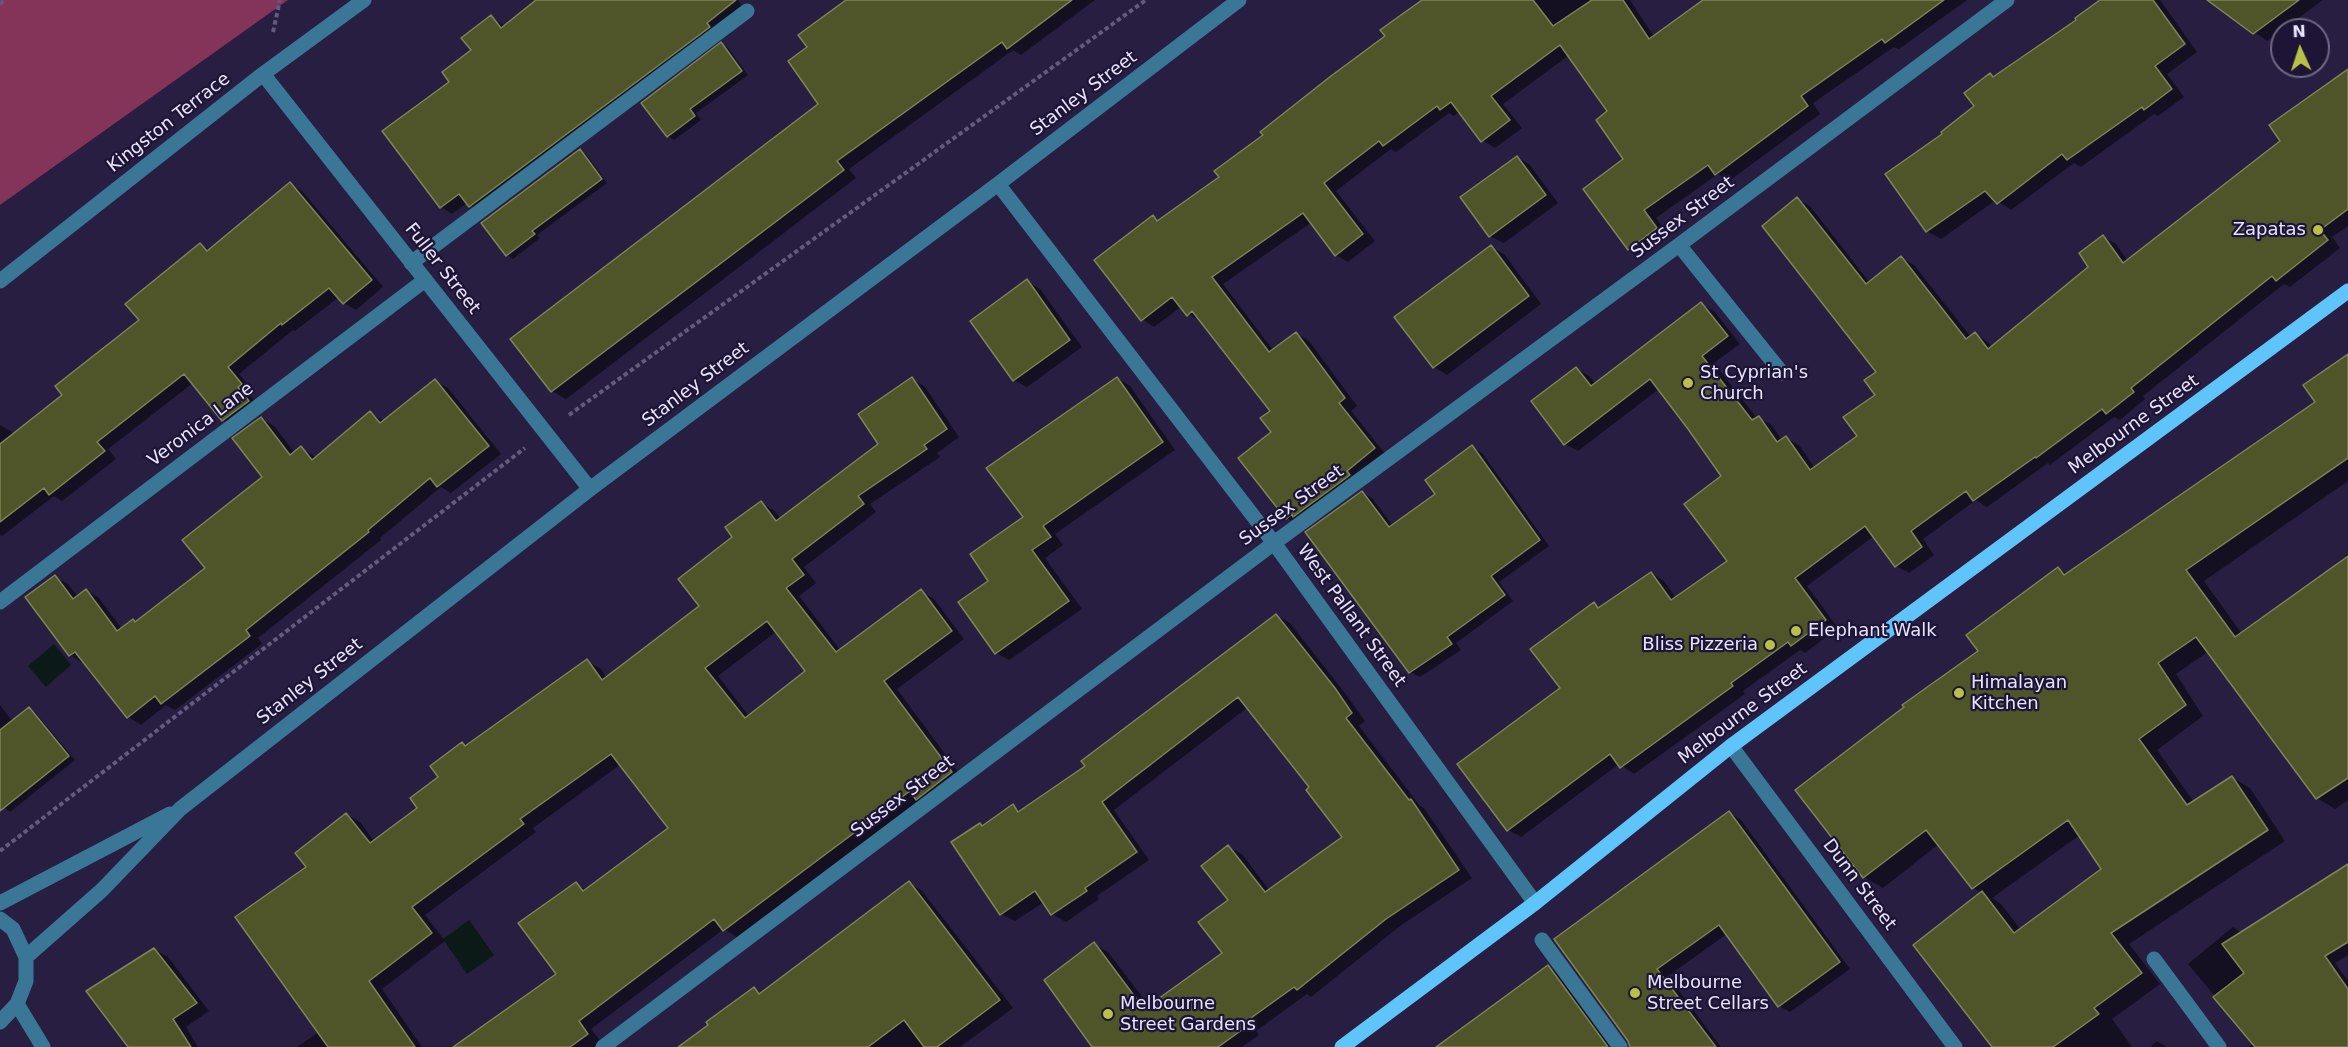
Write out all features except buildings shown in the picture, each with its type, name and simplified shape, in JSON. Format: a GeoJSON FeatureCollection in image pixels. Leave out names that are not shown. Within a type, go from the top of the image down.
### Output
{"type":"FeatureCollection","features":[{"type":"Feature","properties":{"kind":"main road","name":"Melbourne Street"},"geometry":{"type":"LineString","coordinates":[[1342,1047],[1535,903],[1731,746],[2348,291]]}},
{"type":"Feature","properties":{"kind":"street","name":"Kingston Terrace"},"geometry":{"type":"LineString","coordinates":[[0,281],[263,74],[364,0]]}},
{"type":"Feature","properties":{"kind":"street","name":"Stanley Street"},"geometry":{"type":"LineString","coordinates":[[26,957],[102,890],[180,808],[590,489],[998,184],[1239,0]]}},
{"type":"Feature","properties":{"kind":"street","name":"Sussex Street"},"geometry":{"type":"LineString","coordinates":[[603,1047],[1274,543],[2007,0]]}},
{"type":"Feature","properties":{"kind":"street"},"geometry":{"type":"LineString","coordinates":[[411,263],[747,11]]}},
{"type":"Feature","properties":{"kind":"street","name":"Fuller Street"},"geometry":{"type":"LineString","coordinates":[[263,74],[590,489]]}},
{"type":"Feature","properties":{"kind":"street","name":"West Pallant Street"},"geometry":{"type":"LineString","coordinates":[[998,184],[1274,543],[1535,903]]}},
{"type":"Feature","properties":{"kind":"street"},"geometry":{"type":"LineString","coordinates":[[1679,245],[1782,373]]}},
{"type":"Feature","properties":{"kind":"street","name":"Veronica Lane"},"geometry":{"type":"LineString","coordinates":[[0,602],[425,280]]}},
{"type":"Feature","properties":{"kind":"street","name":"Dunn Street"},"geometry":{"type":"LineString","coordinates":[[1731,746],[1955,1047]]}},
{"type":"Feature","properties":{"kind":"street","name":"Stanley Street"},"geometry":{"type":"LineString","coordinates":[[0,903],[180,808]]}},
{"type":"Feature","properties":{"kind":"street"},"geometry":{"type":"LineString","coordinates":[[0,919],[13,929],[26,957],[26,981],[17,1004],[0,1022]]}},
{"type":"Feature","properties":{"kind":"street"},"geometry":{"type":"LineString","coordinates":[[1542,940],[1620,1047]]}},
{"type":"Feature","properties":{"kind":"street"},"geometry":{"type":"LineString","coordinates":[[2154,959],[2219,1047]]}},
{"type":"Feature","properties":{"kind":"street"},"geometry":{"type":"LineString","coordinates":[[17,1004],[44,1047]]}},
{"type":"Feature","properties":{"kind":"path"},"geometry":{"type":"LineString","coordinates":[[0,4],[5,0]]}},
{"type":"Feature","properties":{"kind":"path"},"geometry":{"type":"LineString","coordinates":[[569,415],[1146,0]]}},
{"type":"Feature","properties":{"kind":"path"},"geometry":{"type":"LineString","coordinates":[[0,851],[528,446]]}},
{"type":"Feature","properties":{"kind":"shaded area"},"geometry":{"type":"Polygon","coordinates":[[[0,0],[288,0],[0,205],[0,0]]]}},
{"type":"Feature","properties":{"kind":"shaded area"},"geometry":{"type":"Polygon","coordinates":[[[54,644],[71,665],[46,687],[28,666],[54,644]]]}},
{"type":"Feature","properties":{"kind":"shaded area"},"geometry":{"type":"Polygon","coordinates":[[[469,920],[494,955],[467,974],[443,939],[469,920]]]}},
{"type":"Feature","properties":{"kind":"place","name":"Zapatas"},"geometry":{"type":"Point","coordinates":[2318,230]}},
{"type":"Feature","properties":{"kind":"place","name":"St Cyprian's Church"},"geometry":{"type":"Point","coordinates":[1688,383]}},
{"type":"Feature","properties":{"kind":"place","name":"Elephant Walk"},"geometry":{"type":"Point","coordinates":[1796,631]}},
{"type":"Feature","properties":{"kind":"place","name":"Bliss Pizzeria"},"geometry":{"type":"Point","coordinates":[1770,645]}},
{"type":"Feature","properties":{"kind":"place","name":"Himalayan Kitchen"},"geometry":{"type":"Point","coordinates":[1959,693]}},
{"type":"Feature","properties":{"kind":"place","name":"Melbourne Street Cellars"},"geometry":{"type":"Point","coordinates":[1635,993]}},
{"type":"Feature","properties":{"kind":"place","name":"Melbourne Street Gardens"},"geometry":{"type":"Point","coordinates":[1108,1014]}}]}
